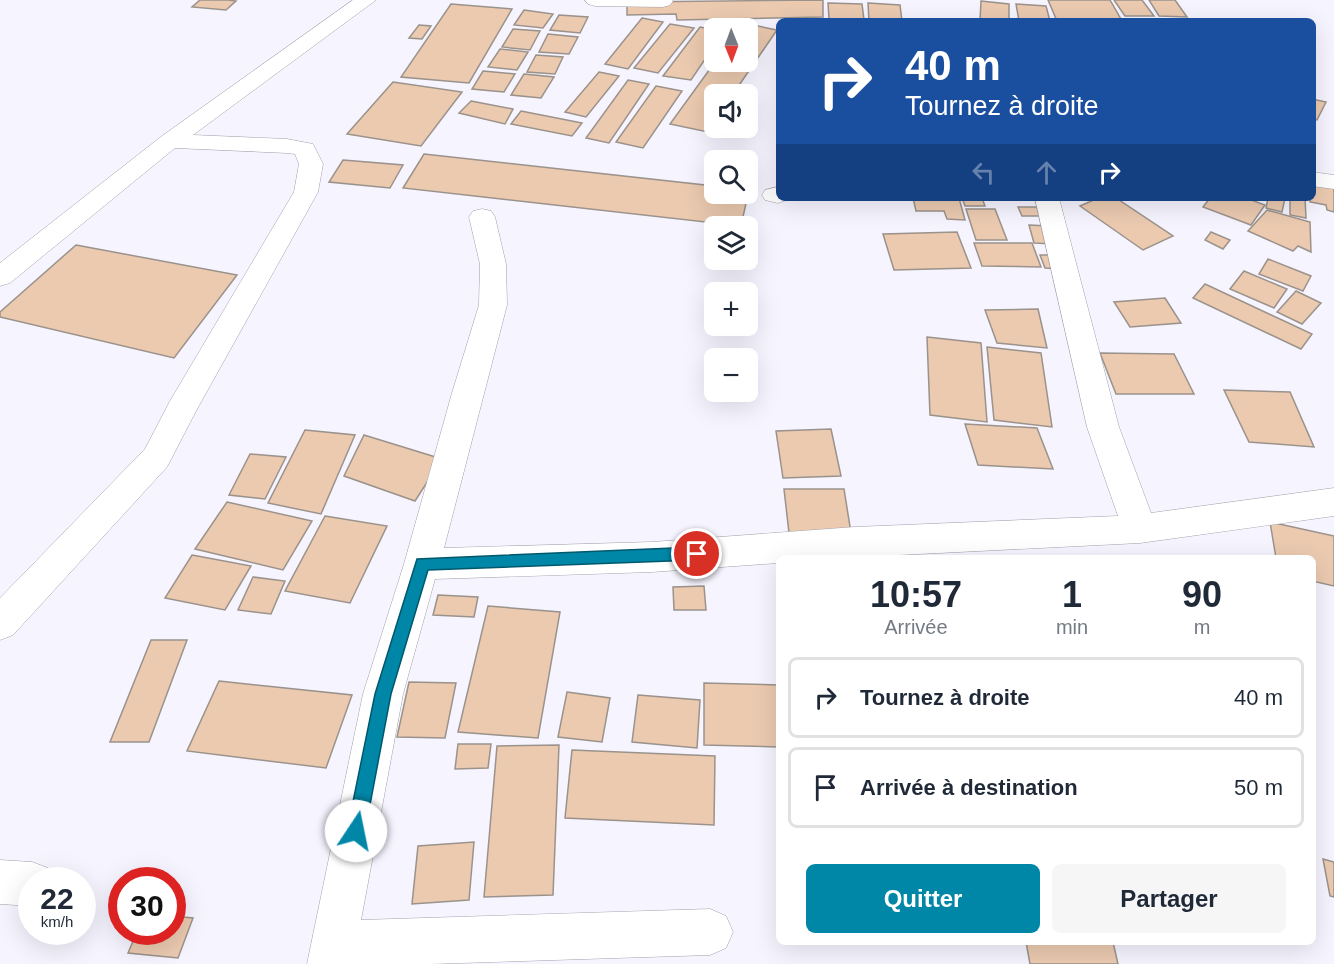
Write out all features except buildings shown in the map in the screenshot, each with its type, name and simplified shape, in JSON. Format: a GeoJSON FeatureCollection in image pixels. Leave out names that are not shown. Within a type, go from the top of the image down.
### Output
{"type":"FeatureCollection","features":[{"type":"Feature","properties":{"kind":"street"},"geometry":{"type":"LineString","coordinates":[[0,277],[170,141],[366,0]]}},
{"type":"Feature","properties":{"kind":"street"},"geometry":{"type":"LineString","coordinates":[[595,0],[663,1]]}},
{"type":"Feature","properties":{"kind":"street"},"geometry":{"type":"LineString","coordinates":[[0,623],[156,458],[306,192],[311,164],[305,149],[287,146],[170,141]]}},
{"type":"Feature","properties":{"kind":"street"},"geometry":{"type":"LineString","coordinates":[[1316,180],[1334,182]]}},
{"type":"Feature","properties":{"kind":"street"},"geometry":{"type":"LineString","coordinates":[[1048,201],[1103,427],[1140,529]]}},
{"type":"Feature","properties":{"kind":"street"},"geometry":{"type":"LineString","coordinates":[[482,217],[493,264],[493,305],[467,393],[422,564],[383,694],[332,954],[710,932]]}},
{"type":"Feature","properties":{"kind":"street"},"geometry":{"type":"LineString","coordinates":[[422,564],[652,557],[855,542],[1140,529],[1334,502]]}},
{"type":"Feature","properties":{"kind":"street"},"geometry":{"type":"LineString","coordinates":[[0,882],[18,883]]}},
{"type":"Feature","properties":{"kind":"route"},"geometry":{"type":"LineString","coordinates":[[356,831],[383,694],[422,564],[697,554]]}}]}
